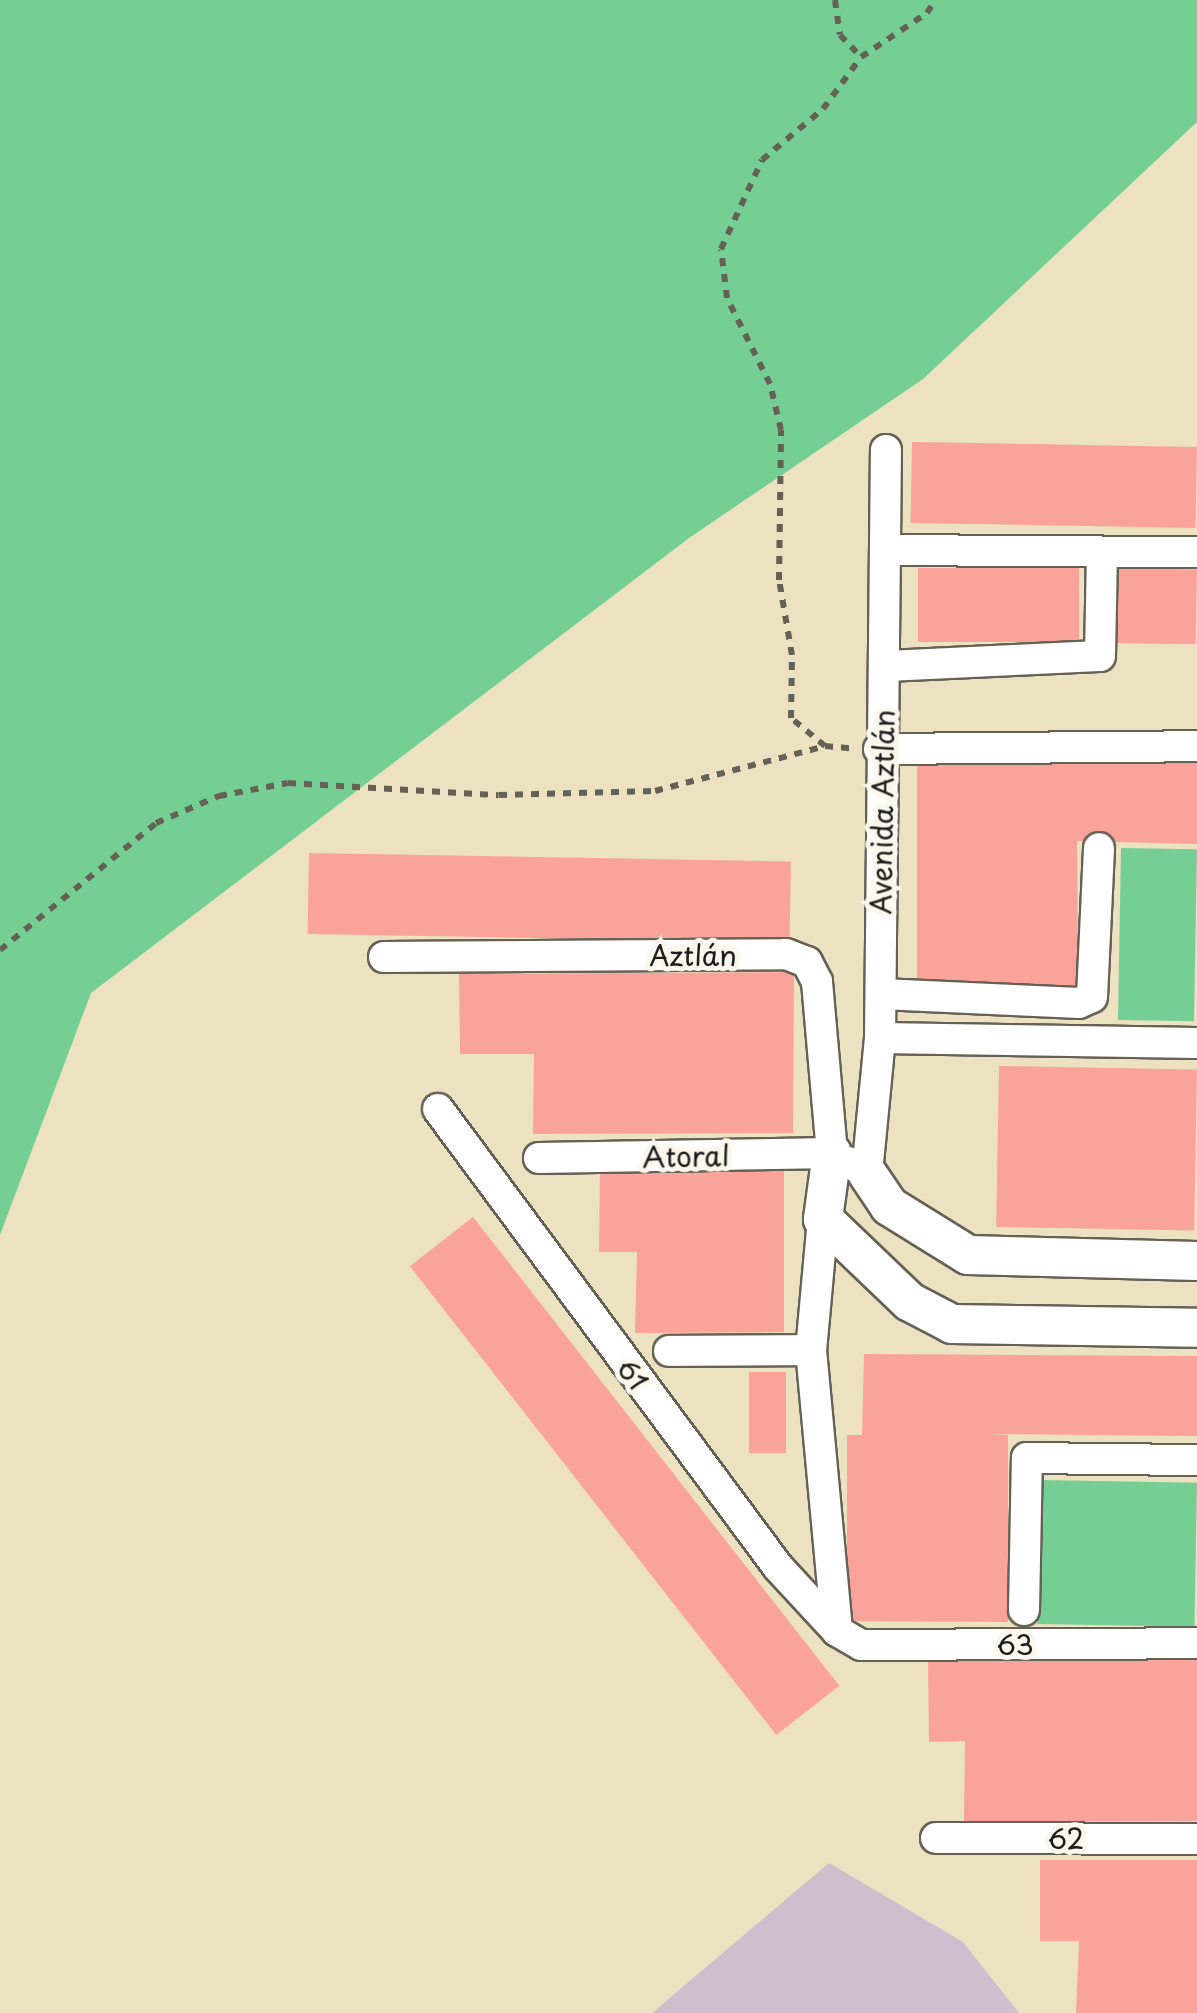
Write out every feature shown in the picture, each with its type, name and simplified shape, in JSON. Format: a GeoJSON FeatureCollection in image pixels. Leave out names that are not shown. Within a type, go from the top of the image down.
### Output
{"type":"FeatureCollection","features":[{"type":"Feature","properties":{"kind":"street","name":"Avenida Aztlán"},"geometry":{"type":"LineString","coordinates":[[868,1173],[880,1038],[879,749],[886,666],[886,450]]}},
{"type":"Feature","properties":{"kind":"street"},"geometry":{"type":"LineString","coordinates":[[886,550],[1197,552]]}},
{"type":"Feature","properties":{"kind":"street"},"geometry":{"type":"LineString","coordinates":[[886,666],[1100,656],[1102,552]]}},
{"type":"Feature","properties":{"kind":"street"},"geometry":{"type":"LineString","coordinates":[[879,749],[1197,746]]}},
{"type":"Feature","properties":{"kind":"street"},"geometry":{"type":"LineString","coordinates":[[881,994],[1079,1003],[1092,997],[1099,848]]}},
{"type":"Feature","properties":{"kind":"street","name":"Aztlán"},"geometry":{"type":"LineString","coordinates":[[384,957],[786,954],[807,962],[817,982],[832,1153]]}},
{"type":"Feature","properties":{"kind":"street"},"geometry":{"type":"LineString","coordinates":[[880,1038],[1197,1043]]}},
{"type":"Feature","properties":{"kind":"street","name":"61"},"geometry":{"type":"LineString","coordinates":[[438,1109],[778,1567],[836,1631]]}},
{"type":"Feature","properties":{"kind":"street"},"geometry":{"type":"LineString","coordinates":[[836,1631],[812,1350],[832,1153],[868,1173],[889,1206],[968,1255],[1197,1262]]}},
{"type":"Feature","properties":{"kind":"street","name":"Atoral"},"geometry":{"type":"LineString","coordinates":[[540,1158],[832,1153]]}},
{"type":"Feature","properties":{"kind":"street"},"geometry":{"type":"LineString","coordinates":[[823,1219],[910,1302],[952,1324],[1197,1328]]}},
{"type":"Feature","properties":{"kind":"street"},"geometry":{"type":"LineString","coordinates":[[669,1351],[812,1350]]}},
{"type":"Feature","properties":{"kind":"street"},"geometry":{"type":"LineString","coordinates":[[1024,1610],[1027,1458],[1197,1460]]}},
{"type":"Feature","properties":{"kind":"street","name":"63"},"geometry":{"type":"LineString","coordinates":[[836,1631],[861,1645],[1197,1643]]}},
{"type":"Feature","properties":{"kind":"street","name":"62"},"geometry":{"type":"LineString","coordinates":[[936,1838],[1197,1839]]}},
{"type":"Feature","properties":{"kind":"path"},"geometry":{"type":"LineString","coordinates":[[835,0],[840,36],[862,57]]}},
{"type":"Feature","properties":{"kind":"path"},"geometry":{"type":"LineString","coordinates":[[824,746],[792,718],[792,655],[778,580],[781,430],[770,384],[726,298],[720,250],[762,160],[823,109],[862,57],[936,0]]}},
{"type":"Feature","properties":{"kind":"path"},"geometry":{"type":"LineString","coordinates":[[0,950],[156,823],[220,796],[288,783],[498,795],[655,791],[824,746],[879,749]]}},
{"type":"Feature","properties":{"kind":"shaded area"},"geometry":{"type":"Polygon","coordinates":[[[829,1863],[963,1942],[1019,2013],[652,2013],[829,1863]]]}},
{"type":"Feature","properties":{"kind":"green space"},"geometry":{"type":"Polygon","coordinates":[[[0,0],[1197,0],[1197,122],[923,379],[689,538],[91,993],[0,1235],[0,0]]]}},
{"type":"Feature","properties":{"kind":"green space"},"geometry":{"type":"Polygon","coordinates":[[[1121,848],[1197,849],[1194,1021],[1118,1020],[1121,848]]]}},
{"type":"Feature","properties":{"kind":"green space"},"geometry":{"type":"Polygon","coordinates":[[[1040,1480],[1197,1483],[1194,1627],[1037,1624],[1040,1480]]]}},
{"type":"Feature","properties":{"kind":"building"},"geometry":{"type":"Polygon","coordinates":[[[912,442],[1197,447],[1196,528],[911,523],[912,442]]]}},
{"type":"Feature","properties":{"kind":"building"},"geometry":{"type":"Polygon","coordinates":[[[918,568],[1079,568],[1079,642],[918,642],[918,568]]]}},
{"type":"Feature","properties":{"kind":"building"},"geometry":{"type":"Polygon","coordinates":[[[1118,568],[1197,569],[1196,644],[1117,643],[1118,568]]]}},
{"type":"Feature","properties":{"kind":"building"},"geometry":{"type":"Polygon","coordinates":[[[917,760],[1197,762],[1197,844],[1077,841],[1078,985],[917,985],[917,760]]]}},
{"type":"Feature","properties":{"kind":"building"},"geometry":{"type":"Polygon","coordinates":[[[309,853],[791,861],[790,942],[308,934],[309,853]]]}},
{"type":"Feature","properties":{"kind":"building"},"geometry":{"type":"Polygon","coordinates":[[[794,972],[793,1133],[533,1134],[534,1054],[460,1054],[459,974],[794,972]]]}},
{"type":"Feature","properties":{"kind":"building"},"geometry":{"type":"Polygon","coordinates":[[[999,1066],[1197,1069],[1194,1230],[996,1227],[999,1066]]]}},
{"type":"Feature","properties":{"kind":"building"},"geometry":{"type":"Polygon","coordinates":[[[600,1171],[784,1171],[784,1332],[635,1333],[637,1252],[599,1252],[600,1171]]]}},
{"type":"Feature","properties":{"kind":"building"},"geometry":{"type":"Polygon","coordinates":[[[473,1217],[839,1686],[776,1735],[410,1266],[473,1217]]]}},
{"type":"Feature","properties":{"kind":"building"},"geometry":{"type":"Polygon","coordinates":[[[864,1354],[1197,1356],[1197,1436],[985,1434],[1008,1435],[1008,1622],[847,1621],[847,1435],[862,1435],[864,1354]]]}},
{"type":"Feature","properties":{"kind":"building"},"geometry":{"type":"Polygon","coordinates":[[[749,1372],[786,1372],[786,1453],[749,1453],[749,1372]]]}},
{"type":"Feature","properties":{"kind":"building"},"geometry":{"type":"Polygon","coordinates":[[[1197,1660],[1197,1821],[964,1822],[965,1741],[929,1742],[928,1661],[1197,1660]]]}},
{"type":"Feature","properties":{"kind":"building"},"geometry":{"type":"Polygon","coordinates":[[[1040,1860],[1197,1860],[1197,2013],[1076,2013],[1079,1941],[1040,1941],[1040,1860]]]}}]}
